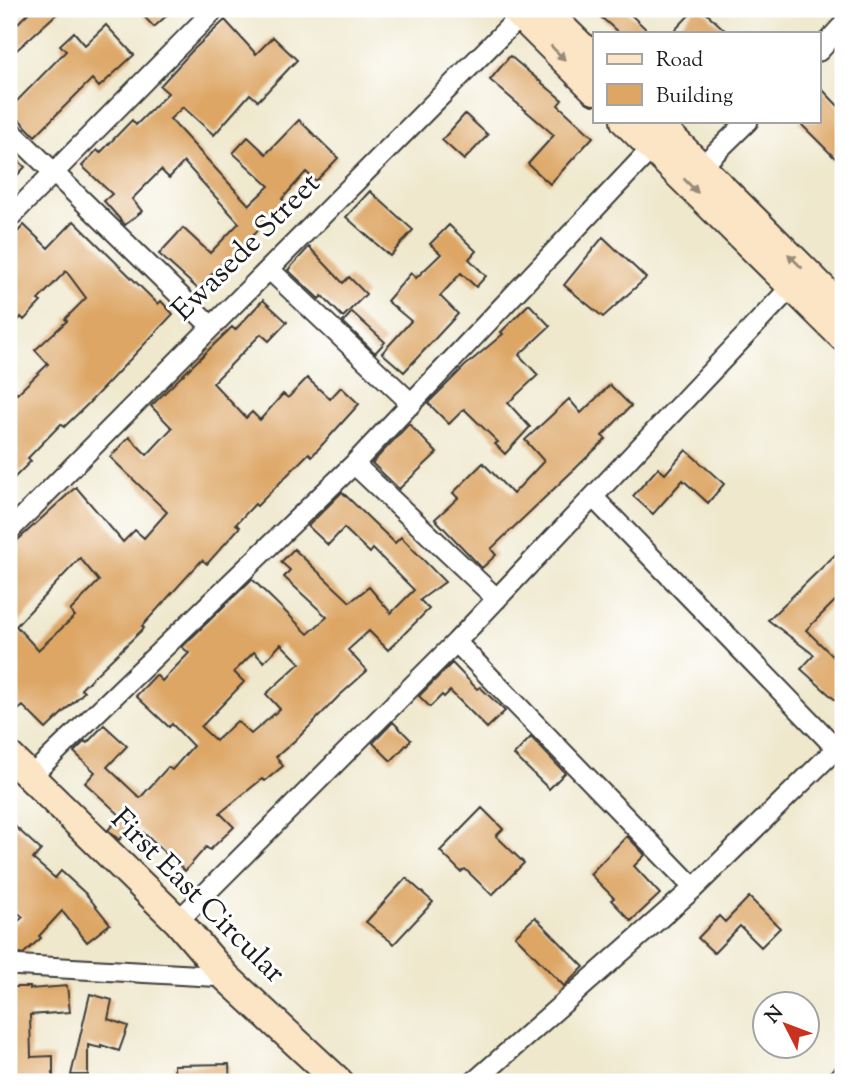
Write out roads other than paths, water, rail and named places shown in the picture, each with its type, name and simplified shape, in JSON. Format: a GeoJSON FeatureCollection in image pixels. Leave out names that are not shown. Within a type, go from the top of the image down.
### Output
{"type":"FeatureCollection","features":[{"type":"Feature","properties":{"kind":"main road"},"geometry":{"type":"LineString","coordinates":[[526,10],[593,59]]}},
{"type":"Feature","properties":{"kind":"main road"},"geometry":{"type":"LineString","coordinates":[[526,10],[593,88]]}},
{"type":"Feature","properties":{"kind":"main road"},"geometry":{"type":"LineString","coordinates":[[627,122],[654,134],[701,167],[843,309]]}},
{"type":"Feature","properties":{"kind":"main road"},"geometry":{"type":"LineString","coordinates":[[654,134],[791,287],[843,337]]}},
{"type":"Feature","properties":{"kind":"main road","name":"First East Circular"},"geometry":{"type":"LineString","coordinates":[[9,756],[178,921],[226,976],[339,1082]]}},
{"type":"Feature","properties":{"kind":"street"},"geometry":{"type":"LineString","coordinates":[[9,218],[215,9]]}},
{"type":"Feature","properties":{"kind":"street","name":"Ewasede Street"},"geometry":{"type":"LineString","coordinates":[[9,531],[526,10]]}},
{"type":"Feature","properties":{"kind":"street"},"geometry":{"type":"LineString","coordinates":[[820,50],[841,33]]}},
{"type":"Feature","properties":{"kind":"street"},"geometry":{"type":"LineString","coordinates":[[701,167],[747,122]]}},
{"type":"Feature","properties":{"kind":"street"},"geometry":{"type":"LineString","coordinates":[[9,128],[211,326]]}},
{"type":"Feature","properties":{"kind":"street"},"geometry":{"type":"LineString","coordinates":[[30,777],[354,464],[412,404],[654,134]]}},
{"type":"Feature","properties":{"kind":"street"},"geometry":{"type":"LineString","coordinates":[[269,268],[412,404]]}},
{"type":"Feature","properties":{"kind":"street"},"geometry":{"type":"LineString","coordinates":[[178,921],[456,642],[791,287]]}},
{"type":"Feature","properties":{"kind":"street"},"geometry":{"type":"LineString","coordinates":[[354,464],[497,599]]}},
{"type":"Feature","properties":{"kind":"street"},"geometry":{"type":"LineString","coordinates":[[474,1082],[694,888],[840,746],[594,498]]}},
{"type":"Feature","properties":{"kind":"street"},"geometry":{"type":"LineString","coordinates":[[456,642],[694,888]]}},
{"type":"Feature","properties":{"kind":"street"},"geometry":{"type":"LineString","coordinates":[[9,965],[226,976]]}},
{"type":"Feature","properties":{"kind":"street"},"geometry":{"type":"LineString","coordinates":[[835,1082],[843,1075]]}}]}
